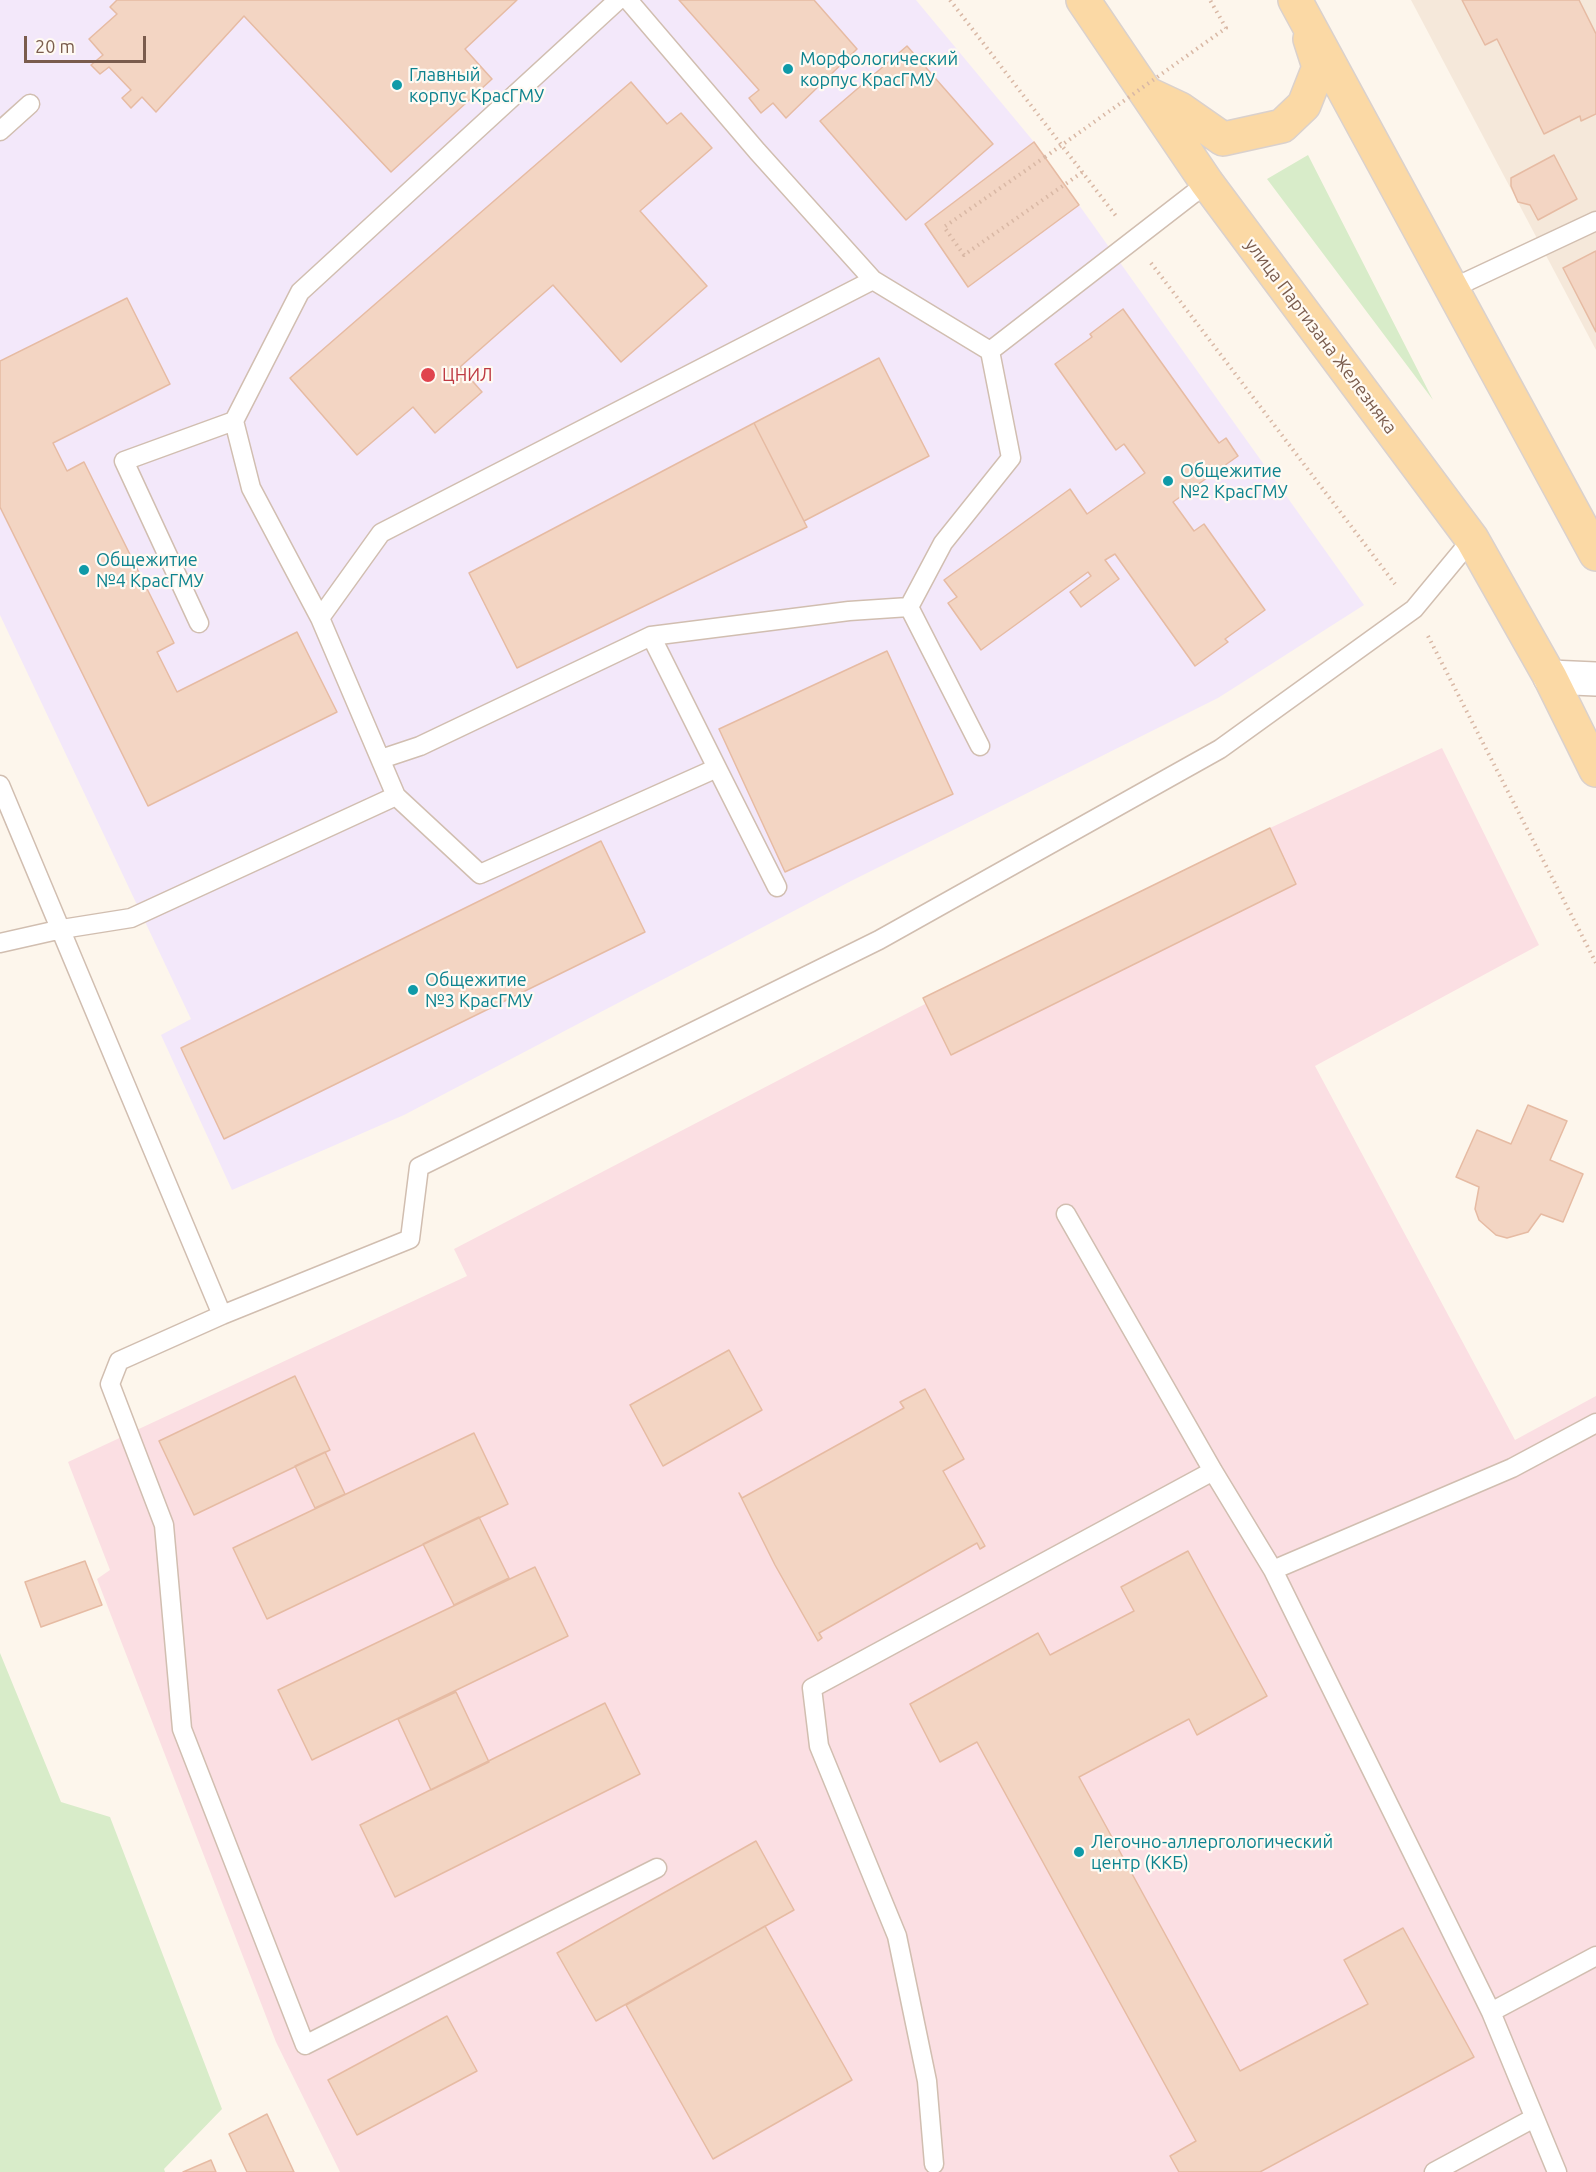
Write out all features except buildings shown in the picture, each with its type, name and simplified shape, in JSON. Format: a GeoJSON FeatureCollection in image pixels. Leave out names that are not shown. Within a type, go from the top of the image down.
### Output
{"type":"FeatureCollection","features":[{"type":"Feature","properties":{"kind":"main road","name":"улица Партизана Железняка"},"geometry":{"type":"LineString","coordinates":[[1083,0],[1207,183],[1472,539],[1550,677],[1596,770]]}},
{"type":"Feature","properties":{"kind":"main road"},"geometry":{"type":"LineString","coordinates":[[1144,92],[1180,109],[1223,139],[1282,126],[1304,105],[1319,67],[1298,5]]}},
{"type":"Feature","properties":{"kind":"main road"},"geometry":{"type":"LineString","coordinates":[[1298,5],[1596,554]]}},
{"type":"Feature","properties":{"kind":"street"},"geometry":{"type":"LineString","coordinates":[[1550,677],[1596,679]]}},
{"type":"Feature","properties":{"kind":"lane"},"geometry":{"type":"LineString","coordinates":[[618,0],[300,292],[234,421],[251,488],[320,618],[396,796],[480,874],[717,768]]}},
{"type":"Feature","properties":{"kind":"lane"},"geometry":{"type":"LineString","coordinates":[[628,0],[757,151],[873,280],[990,351],[1011,458],[943,543],[909,607]]}},
{"type":"Feature","properties":{"kind":"lane"},"geometry":{"type":"LineString","coordinates":[[0,131],[30,104]]}},
{"type":"Feature","properties":{"kind":"lane"},"geometry":{"type":"LineString","coordinates":[[990,351],[1207,183]]}},
{"type":"Feature","properties":{"kind":"lane"},"geometry":{"type":"LineString","coordinates":[[1453,288],[1596,220]]}},
{"type":"Feature","properties":{"kind":"lane"},"geometry":{"type":"LineString","coordinates":[[320,618],[381,533],[873,280]]}},
{"type":"Feature","properties":{"kind":"lane"},"geometry":{"type":"LineString","coordinates":[[199,623],[124,461],[234,421]]}},
{"type":"Feature","properties":{"kind":"lane"},"geometry":{"type":"LineString","coordinates":[[657,1868],[305,2044],[182,1729],[164,1526],[110,1384],[118,1361],[222,1315],[410,1239],[419,1167],[879,940],[1220,749],[1414,609],[1472,539]]}},
{"type":"Feature","properties":{"kind":"lane"},"geometry":{"type":"LineString","coordinates":[[381,759],[420,746],[651,636],[849,611],[909,607]]}},
{"type":"Feature","properties":{"kind":"lane"},"geometry":{"type":"LineString","coordinates":[[909,607],[980,746]]}},
{"type":"Feature","properties":{"kind":"lane"},"geometry":{"type":"LineString","coordinates":[[651,636],[777,887]]}},
{"type":"Feature","properties":{"kind":"lane"},"geometry":{"type":"LineString","coordinates":[[0,785],[62,928],[222,1315]]}},
{"type":"Feature","properties":{"kind":"lane"},"geometry":{"type":"LineString","coordinates":[[2,945],[62,928],[131,918],[396,796]]}},
{"type":"Feature","properties":{"kind":"lane"},"geometry":{"type":"LineString","coordinates":[[1066,1214],[1213,1471],[1273,1570],[1491,2012],[1557,2172]]}},
{"type":"Feature","properties":{"kind":"lane"},"geometry":{"type":"LineString","coordinates":[[1273,1570],[1512,1468],[1596,1423]]}},
{"type":"Feature","properties":{"kind":"lane"},"geometry":{"type":"LineString","coordinates":[[930,2169],[927,2081],[897,1936],[819,1746],[812,1688],[1213,1471]]}},
{"type":"Feature","properties":{"kind":"lane"},"geometry":{"type":"LineString","coordinates":[[1491,2012],[1596,1956]]}},
{"type":"Feature","properties":{"kind":"lane"},"geometry":{"type":"LineString","coordinates":[[1434,2172],[1534,2118]]}},
{"type":"Feature","properties":{"kind":"path"},"geometry":{"type":"LineString","coordinates":[[950,0],[1084,171],[1133,240],[1414,609],[1596,963]]}},
{"type":"Feature","properties":{"kind":"path"},"geometry":{"type":"LineString","coordinates":[[1084,171],[964,255],[944,227],[1226,28],[1210,0]]}},
{"type":"Feature","properties":{"kind":"shaded area"},"geometry":{"type":"Polygon","coordinates":[[[0,0],[916,0],[1034,142],[925,224],[968,287],[1079,205],[1364,605],[1218,698],[851,881],[404,1115],[232,1190],[161,1035],[191,1019],[0,615],[0,0]]]}},
{"type":"Feature","properties":{"kind":"shaded area"},"geometry":{"type":"Polygon","coordinates":[[[1411,0],[1596,0],[1596,350],[1411,0]]]}},
{"type":"Feature","properties":{"kind":"shaded area"},"geometry":{"type":"Polygon","coordinates":[[[1442,748],[1539,945],[1315,1066],[1515,1440],[1596,1396],[1596,2172],[340,2172],[276,2042],[97,1579],[110,1570],[68,1462],[467,1276],[454,1249],[927,1003],[952,1054],[1296,884],[1270,828],[1442,748]]]}},
{"type":"Feature","properties":{"kind":"green space"},"geometry":{"type":"Polygon","coordinates":[[[1308,155],[1433,400],[1267,179],[1308,155]]]}},
{"type":"Feature","properties":{"kind":"green space"},"geometry":{"type":"Polygon","coordinates":[[[0,1653],[61,1802],[110,1817],[222,2109],[164,2169],[165,2172],[0,2172],[0,1653]]]}},
{"type":"Feature","properties":{"kind":"place","name":"Морфологический корпус КрасГМУ"},"geometry":{"type":"Point","coordinates":[788,69]}},
{"type":"Feature","properties":{"kind":"place","name":"Главный корпус КрасГМУ"},"geometry":{"type":"Point","coordinates":[397,85]}},
{"type":"Feature","properties":{"kind":"place","name":"ЦНИЛ"},"geometry":{"type":"Point","coordinates":[428,375]}},
{"type":"Feature","properties":{"kind":"place","name":"Общежитие №2 КрасГМУ"},"geometry":{"type":"Point","coordinates":[1168,481]}},
{"type":"Feature","properties":{"kind":"place","name":"Общежитие №4 КрасГМУ"},"geometry":{"type":"Point","coordinates":[84,570]}},
{"type":"Feature","properties":{"kind":"place","name":"Общежитие №3 КрасГМУ"},"geometry":{"type":"Point","coordinates":[413,990]}},
{"type":"Feature","properties":{"kind":"place","name":"Легочно-аллергологический центр (ККБ)"},"geometry":{"type":"Point","coordinates":[1079,1852]}}]}
